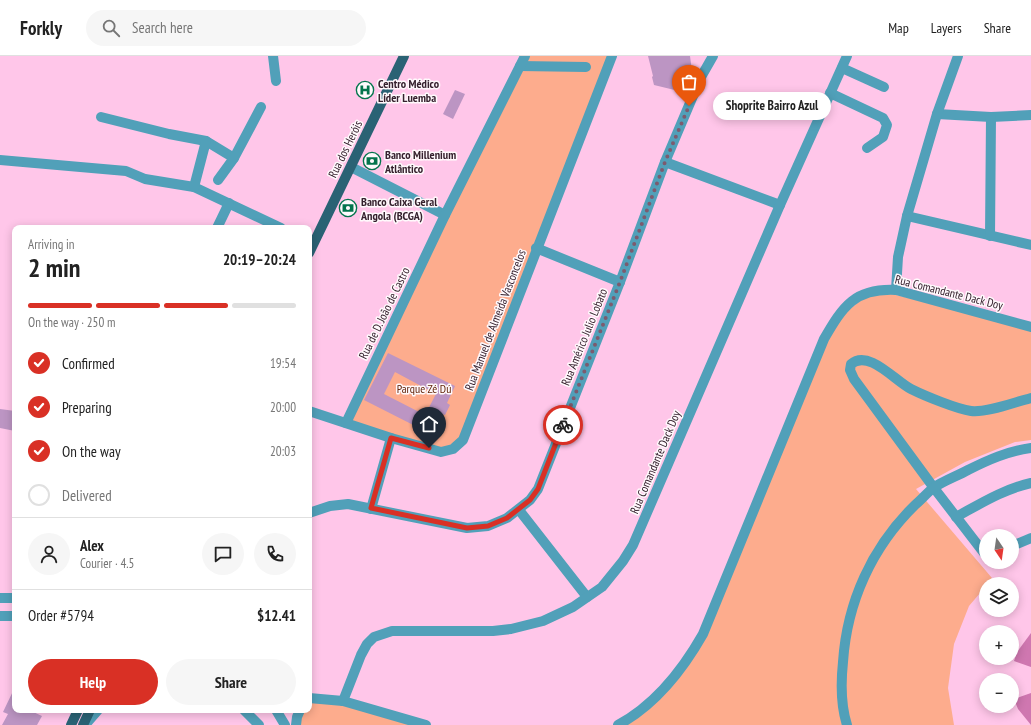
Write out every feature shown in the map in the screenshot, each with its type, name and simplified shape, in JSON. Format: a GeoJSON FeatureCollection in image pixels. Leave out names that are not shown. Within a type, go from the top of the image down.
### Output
{"type":"FeatureCollection","features":[{"type":"Feature","properties":{"kind":"main road","name":"Rua dos Heróis"},"geometry":{"type":"LineString","coordinates":[[312,231],[398,56]]}},
{"type":"Feature","properties":{"kind":"main road","name":"Rua dos Heróis"},"geometry":{"type":"LineString","coordinates":[[312,246],[404,56]]}},
{"type":"Feature","properties":{"kind":"main road"},"geometry":{"type":"LineString","coordinates":[[71,725],[77,713]]}},
{"type":"Feature","properties":{"kind":"main road"},"geometry":{"type":"LineString","coordinates":[[84,725],[89,713]]}},
{"type":"Feature","properties":{"kind":"street"},"geometry":{"type":"LineString","coordinates":[[273,56],[276,81]]}},
{"type":"Feature","properties":{"kind":"street","name":"Rua de D. João de Castro"},"geometry":{"type":"LineString","coordinates":[[346,423],[445,215],[525,56]]}},
{"type":"Feature","properties":{"kind":"street","name":"Rua Manuel de Almeida Vasconcelos"},"geometry":{"type":"LineString","coordinates":[[312,412],[391,438],[441,452],[453,449],[463,440],[536,248],[612,56]]}},
{"type":"Feature","properties":{"kind":"street","name":"Rua Américo Julio Lobato"},"geometry":{"type":"LineString","coordinates":[[312,512],[330,506],[348,504],[467,528],[488,526],[507,518],[530,500],[538,489],[620,282],[665,162],[701,77],[713,56]]}},
{"type":"Feature","properties":{"kind":"street","name":"Rua Comandante Dack Doy"},"geometry":{"type":"LineString","coordinates":[[342,701],[361,654],[367,644],[374,637],[392,631],[493,631],[529,625],[558,615],[574,607],[602,587],[613,575],[633,545],[780,205],[847,56]]}},
{"type":"Feature","properties":{"kind":"street"},"geometry":{"type":"LineString","coordinates":[[896,290],[898,258],[907,216],[937,114],[958,56]]}},
{"type":"Feature","properties":{"kind":"street"},"geometry":{"type":"LineString","coordinates":[[520,66],[586,67]]}},
{"type":"Feature","properties":{"kind":"street"},"geometry":{"type":"LineString","coordinates":[[842,68],[884,87]]}},
{"type":"Feature","properties":{"kind":"street"},"geometry":{"type":"LineString","coordinates":[[830,93],[883,118],[887,125],[883,137],[868,148]]}},
{"type":"Feature","properties":{"kind":"street"},"geometry":{"type":"LineString","coordinates":[[218,180],[234,158],[261,107]]}},
{"type":"Feature","properties":{"kind":"street"},"geometry":{"type":"LineString","coordinates":[[937,114],[991,117],[1031,115]]}},
{"type":"Feature","properties":{"kind":"street"},"geometry":{"type":"LineString","coordinates":[[101,117],[169,134],[206,141],[234,158]]}},
{"type":"Feature","properties":{"kind":"street"},"geometry":{"type":"LineString","coordinates":[[990,236],[991,117]]}},
{"type":"Feature","properties":{"kind":"street"},"geometry":{"type":"LineString","coordinates":[[194,186],[206,141]]}},
{"type":"Feature","properties":{"kind":"street"},"geometry":{"type":"LineString","coordinates":[[0,160],[126,171],[145,179],[194,186],[275,225]]}},
{"type":"Feature","properties":{"kind":"street"},"geometry":{"type":"LineString","coordinates":[[665,162],[780,205]]}},
{"type":"Feature","properties":{"kind":"street"},"geometry":{"type":"LineString","coordinates":[[351,167],[445,215]]}},
{"type":"Feature","properties":{"kind":"street"},"geometry":{"type":"LineString","coordinates":[[218,225],[229,203]]}},
{"type":"Feature","properties":{"kind":"street"},"geometry":{"type":"LineString","coordinates":[[907,216],[1031,245]]}},
{"type":"Feature","properties":{"kind":"street"},"geometry":{"type":"LineString","coordinates":[[536,248],[620,282]]}},
{"type":"Feature","properties":{"kind":"street","name":"Rua Comandante Dack Doy"},"geometry":{"type":"LineString","coordinates":[[618,725],[653,700],[683,668],[703,634],[824,339],[846,307],[858,296],[874,290],[896,290],[1031,327]]}},
{"type":"Feature","properties":{"kind":"street"},"geometry":{"type":"LineString","coordinates":[[979,547],[854,379],[850,370],[851,364],[856,360],[864,360],[874,363],[911,389],[962,409],[972,411],[992,408],[1031,398]]}},
{"type":"Feature","properties":{"kind":"street"},"geometry":{"type":"LineString","coordinates":[[371,508],[391,438]]}},
{"type":"Feature","properties":{"kind":"street"},"geometry":{"type":"LineString","coordinates":[[847,725],[841,682],[844,646],[850,613],[860,585],[874,557],[901,519],[934,488],[997,456],[1021,449],[1031,448]]}},
{"type":"Feature","properties":{"kind":"street"},"geometry":{"type":"LineString","coordinates":[[956,517],[987,500],[1031,483]]}},
{"type":"Feature","properties":{"kind":"street"},"geometry":{"type":"LineString","coordinates":[[519,510],[587,597]]}},
{"type":"Feature","properties":{"kind":"street"},"geometry":{"type":"LineString","coordinates":[[1019,543],[1031,538]]}},
{"type":"Feature","properties":{"kind":"street"},"geometry":{"type":"LineString","coordinates":[[0,598],[12,598]]}},
{"type":"Feature","properties":{"kind":"street"},"geometry":{"type":"LineString","coordinates":[[0,616],[12,616]]}},
{"type":"Feature","properties":{"kind":"street"},"geometry":{"type":"LineString","coordinates":[[312,700],[342,701],[426,725]]}},
{"type":"Feature","properties":{"kind":"street"},"geometry":{"type":"LineString","coordinates":[[84,725],[95,713]]}},
{"type":"Feature","properties":{"kind":"street"},"geometry":{"type":"LineString","coordinates":[[247,713],[259,725]]}},
{"type":"Feature","properties":{"kind":"street"},"geometry":{"type":"LineString","coordinates":[[278,713],[285,725]]}},
{"type":"Feature","properties":{"kind":"street"},"geometry":{"type":"LineString","coordinates":[[296,725],[299,713]]}},
{"type":"Feature","properties":{"kind":"green space","name":"Parque Zé Dú"},"geometry":{"type":"Polygon","coordinates":[[[525,56],[612,56],[467,430],[447,451],[346,423],[525,56]]]}},
{"type":"Feature","properties":{"kind":"green space"},"geometry":{"type":"Polygon","coordinates":[[[874,290],[1031,326],[1031,440],[1015,442],[965,462],[916,489],[979,563],[979,569],[984,569],[991,577],[979,577],[979,594],[969,606],[954,644],[948,688],[954,725],[618,725],[636,713],[693,652],[837,319],[874,290]]]}},
{"type":"Feature","properties":{"kind":"green space"},"geometry":{"type":"Polygon","coordinates":[[[318,699],[426,725],[296,725],[299,713],[312,713],[312,702],[318,699]]]}},
{"type":"Feature","properties":{"kind":"shaded area"},"geometry":{"type":"Polygon","coordinates":[[[1031,633],[1031,667],[1019,663],[1019,649],[1031,633]]]}},
{"type":"Feature","properties":{"kind":"shaded area"},"geometry":{"type":"Polygon","coordinates":[[[1031,693],[1031,725],[1019,710],[1019,697],[1031,693]]]}},
{"type":"Feature","properties":{"kind":"building"},"geometry":{"type":"Polygon","coordinates":[[[648,56],[690,56],[692,71],[697,70],[687,93],[654,85],[648,56]]]}},
{"type":"Feature","properties":{"kind":"building"},"geometry":{"type":"Polygon","coordinates":[[[455,90],[465,94],[453,119],[443,114],[455,90]]]}},
{"type":"Feature","properties":{"kind":"building"},"geometry":{"type":"Polygon","coordinates":[[[388,353],[455,386],[447,403],[450,405],[445,415],[442,414],[431,434],[364,400],[388,353]],[[395,372],[384,394],[425,415],[436,394],[395,372]]]}},
{"type":"Feature","properties":{"kind":"building"},"geometry":{"type":"Polygon","coordinates":[[[0,409],[12,411],[12,430],[0,428],[0,409]]]}},
{"type":"Feature","properties":{"kind":"building"},"geometry":{"type":"Polygon","coordinates":[[[12,693],[12,713],[36,713],[42,716],[37,725],[2,725],[8,714],[3,712],[12,693]]]}},
{"type":"Feature","properties":{"kind":"way so far"},"geometry":{"type":"LineString","coordinates":[[563,425],[620,282],[665,162],[689,106]]}},
{"type":"Feature","properties":{"kind":"place","name":"Centro Médico Líder Luemba"},"geometry":{"type":"Point","coordinates":[365,90]}},
{"type":"Feature","properties":{"kind":"place","name":"Shoprite Bairro Azul"},"geometry":{"type":"Point","coordinates":[689,106]}},
{"type":"Feature","properties":{"kind":"place","name":"Banco Millenium Atlântico"},"geometry":{"type":"Point","coordinates":[372,161]}},
{"type":"Feature","properties":{"kind":"place","name":"Banco Caixa Geral Angola (BCGA)"},"geometry":{"type":"Point","coordinates":[348,208]}},
{"type":"Feature","properties":{"kind":"route"},"geometry":{"type":"LineString","coordinates":[[429,448],[391,438],[371,508],[467,528],[488,526],[507,518],[530,500],[538,489],[563,425]]}}]}
